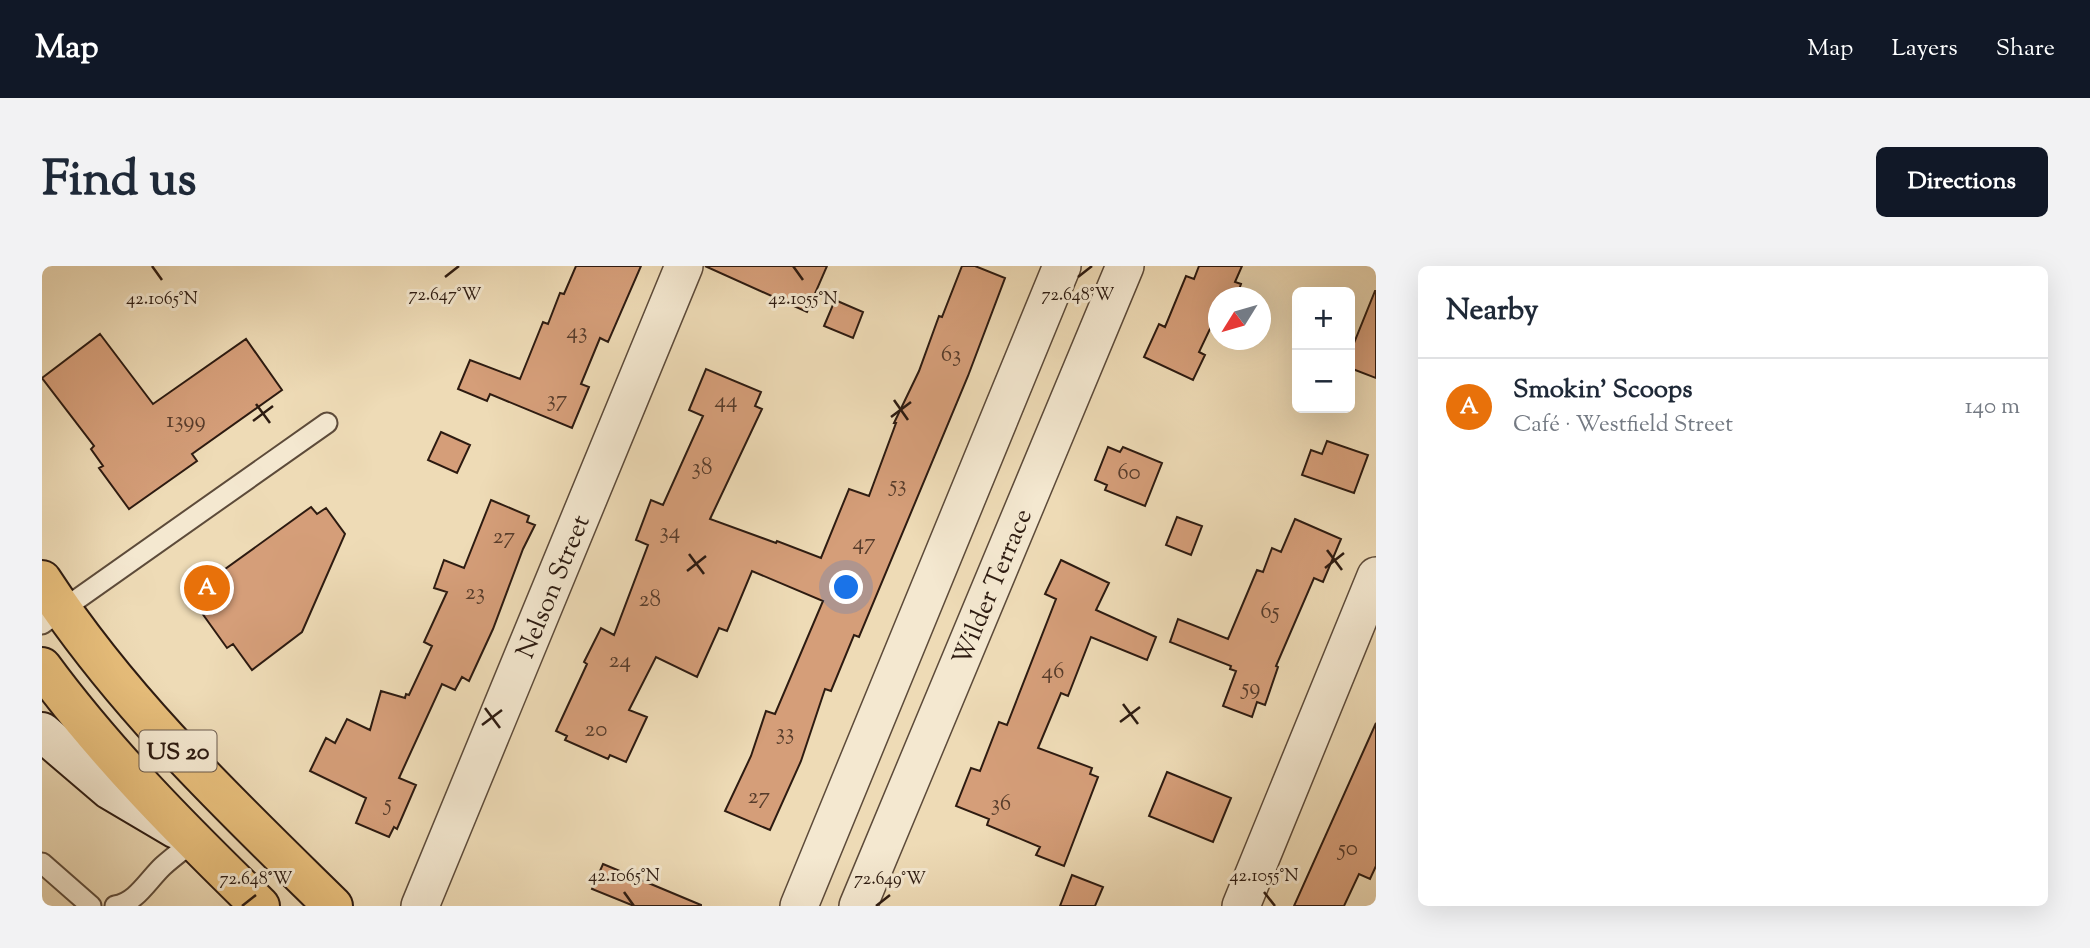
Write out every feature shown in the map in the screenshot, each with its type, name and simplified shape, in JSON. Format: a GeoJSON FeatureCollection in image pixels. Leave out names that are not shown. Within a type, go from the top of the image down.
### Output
{"type":"FeatureCollection","features":[{"type":"Feature","properties":{"kind":"main road","name":"US 20"},"geometry":{"type":"LineString","coordinates":[[49,604],[163,735],[333,906]]}},
{"type":"Feature","properties":{"kind":"main road","name":"US 20"},"geometry":{"type":"LineString","coordinates":[[42,667],[141,785],[260,906]]}},
{"type":"Feature","properties":{"kind":"main road"},"geometry":{"type":"LineString","coordinates":[[45,740],[110,790],[194,841]]}},
{"type":"Feature","properties":{"kind":"street","name":"Nelson Street"},"geometry":{"type":"LineString","coordinates":[[420,906],[684,266]]}},
{"type":"Feature","properties":{"kind":"street","name":"Wilder Terrace"},"geometry":{"type":"LineString","coordinates":[[799,906],[1062,266]]}},
{"type":"Feature","properties":{"kind":"street","name":"Wilder Terrace"},"geometry":{"type":"LineString","coordinates":[[858,906],[1125,266]]}},
{"type":"Feature","properties":{"kind":"street"},"geometry":{"type":"LineString","coordinates":[[990,440],[1044,460]]}},
{"type":"Feature","properties":{"kind":"street"},"geometry":{"type":"LineString","coordinates":[[1241,906],[1376,576]]}},
{"type":"Feature","properties":{"kind":"street"},"geometry":{"type":"LineString","coordinates":[[845,794],[895,818]]}},
{"type":"Feature","properties":{"kind":"lane"},"geometry":{"type":"LineString","coordinates":[[49,604],[327,423]]}},
{"type":"Feature","properties":{"kind":"lane"},"geometry":{"type":"LineString","coordinates":[[45,740],[79,714]]}},
{"type":"Feature","properties":{"kind":"lane"},"geometry":{"type":"LineString","coordinates":[[119,906],[145,888],[161,868],[194,841]]}},
{"type":"Feature","properties":{"kind":"lane"},"geometry":{"type":"LineString","coordinates":[[42,863],[91,906]]}},
{"type":"Feature","properties":{"kind":"building"},"geometry":{"type":"Polygon","coordinates":[[[576,266],[641,266],[608,342],[600,338],[581,384],[589,387],[572,428],[490,394],[487,401],[458,389],[470,360],[520,379],[543,322],[548,324],[560,293],[564,294],[576,266]]]}},
{"type":"Feature","properties":{"kind":"building"},"geometry":{"type":"Polygon","coordinates":[[[705,266],[827,266],[807,312],[705,266]]]}},
{"type":"Feature","properties":{"kind":"building"},"geometry":{"type":"Polygon","coordinates":[[[962,266],[975,266],[1005,278],[968,376],[859,637],[854,635],[831,691],[825,689],[801,761],[770,830],[725,811],[751,756],[766,711],[775,714],[823,601],[752,571],[727,631],[719,628],[697,677],[656,657],[629,710],[647,717],[626,762],[610,755],[608,759],[565,740],[567,736],[556,731],[587,664],[584,662],[601,628],[614,635],[648,545],[636,540],[651,500],[663,505],[703,416],[689,410],[706,369],[761,392],[755,406],[762,409],[710,519],[821,558],[849,489],[869,496],[894,423],[919,371],[939,316],[942,317],[962,266]]]}},
{"type":"Feature","properties":{"kind":"building"},"geometry":{"type":"Polygon","coordinates":[[[1199,266],[1242,266],[1235,282],[1241,284],[1240,287],[1208,287],[1208,333],[1199,352],[1205,355],[1193,380],[1144,357],[1159,324],[1165,327],[1186,276],[1194,279],[1199,266]]]}},
{"type":"Feature","properties":{"kind":"building"},"geometry":{"type":"Polygon","coordinates":[[[1376,291],[1376,378],[1355,370],[1355,341],[1376,291]]]}},
{"type":"Feature","properties":{"kind":"building"},"geometry":{"type":"Polygon","coordinates":[[[835,300],[863,312],[853,338],[824,326],[835,300]]]}},
{"type":"Feature","properties":{"kind":"building"},"geometry":{"type":"Polygon","coordinates":[[[100,334],[153,404],[246,339],[282,390],[192,454],[197,461],[129,509],[99,468],[103,466],[91,449],[94,446],[42,378],[100,334]]]}},
{"type":"Feature","properties":{"kind":"building"},"geometry":{"type":"Polygon","coordinates":[[[441,432],[470,445],[457,473],[428,460],[441,432]]]}},
{"type":"Feature","properties":{"kind":"building"},"geometry":{"type":"Polygon","coordinates":[[[1327,441],[1368,455],[1354,493],[1302,475],[1311,450],[1322,454],[1327,441]]]}},
{"type":"Feature","properties":{"kind":"building"},"geometry":{"type":"Polygon","coordinates":[[[1108,447],[1120,452],[1123,447],[1162,463],[1145,506],[1105,490],[1107,485],[1095,480],[1108,447]]]}},
{"type":"Feature","properties":{"kind":"building"},"geometry":{"type":"Polygon","coordinates":[[[491,500],[529,516],[527,522],[535,525],[469,681],[462,677],[455,690],[442,684],[399,778],[416,785],[397,829],[394,827],[389,837],[356,823],[366,798],[310,771],[326,738],[335,743],[347,719],[370,730],[381,691],[405,698],[406,694],[409,695],[432,646],[424,642],[447,592],[434,588],[444,560],[464,568],[491,500]]]}},
{"type":"Feature","properties":{"kind":"building"},"geometry":{"type":"Polygon","coordinates":[[[311,507],[317,514],[326,508],[345,534],[302,632],[252,670],[233,644],[227,648],[189,595],[311,507]]]}},
{"type":"Feature","properties":{"kind":"building"},"geometry":{"type":"Polygon","coordinates":[[[1177,517],[1202,526],[1191,555],[1166,545],[1177,517]]]}},
{"type":"Feature","properties":{"kind":"building"},"geometry":{"type":"Polygon","coordinates":[[[1295,519],[1341,539],[1323,582],[1314,578],[1276,666],[1278,667],[1265,705],[1257,702],[1252,717],[1223,706],[1236,671],[1230,669],[1231,666],[1170,642],[1178,619],[1228,639],[1257,570],[1263,572],[1272,548],[1281,552],[1295,519]]]}},
{"type":"Feature","properties":{"kind":"building"},"geometry":{"type":"Polygon","coordinates":[[[1061,560],[1109,583],[1096,610],[1156,637],[1147,660],[1091,637],[1068,696],[1061,693],[1038,748],[1092,768],[1090,774],[1098,777],[1064,866],[1036,855],[1040,847],[987,825],[989,819],[956,806],[971,768],[980,771],[999,722],[1007,725],[1056,599],[1045,594],[1061,560]]]}},
{"type":"Feature","properties":{"kind":"building"},"geometry":{"type":"Polygon","coordinates":[[[1376,723],[1376,866],[1370,879],[1359,874],[1344,906],[1294,906],[1376,723]]]}},
{"type":"Feature","properties":{"kind":"building"},"geometry":{"type":"Polygon","coordinates":[[[1167,772],[1231,798],[1213,842],[1149,816],[1167,772]]]}},
{"type":"Feature","properties":{"kind":"building"},"geometry":{"type":"Polygon","coordinates":[[[603,864],[701,906],[634,906],[592,889],[603,864]]]}},
{"type":"Feature","properties":{"kind":"building"},"geometry":{"type":"Polygon","coordinates":[[[1072,875],[1103,887],[1095,906],[1060,906],[1072,875]]]}},
{"type":"Feature","properties":{"kind":"place","name":"Smokin' Scoops"},"geometry":{"type":"Point","coordinates":[207,588]}}]}
